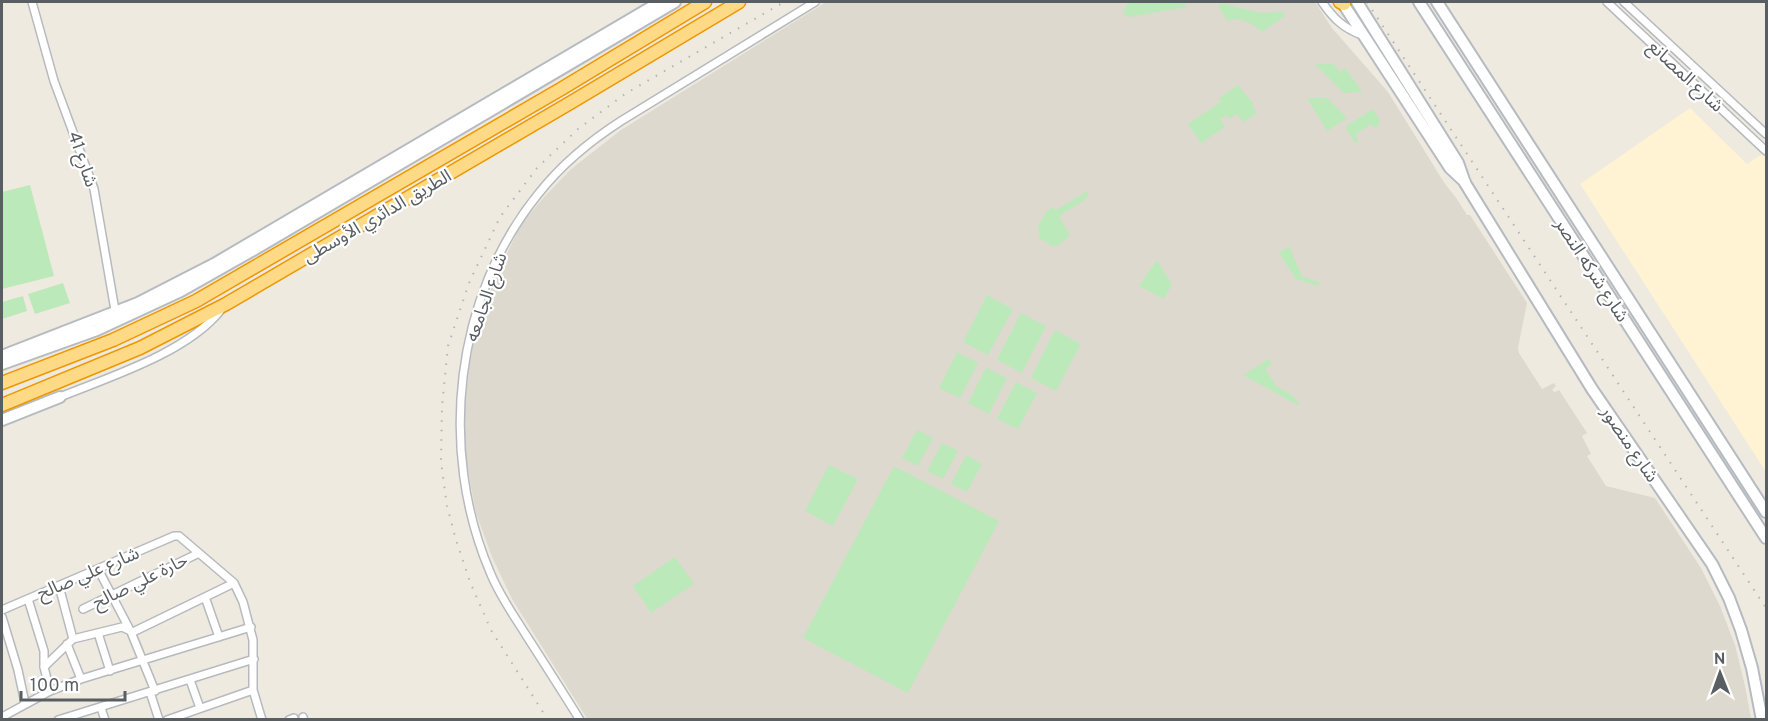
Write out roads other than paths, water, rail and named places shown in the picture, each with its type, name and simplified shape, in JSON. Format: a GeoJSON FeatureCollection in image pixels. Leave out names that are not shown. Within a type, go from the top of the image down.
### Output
{"type":"FeatureCollection","features":[{"type":"Feature","properties":{"kind":"highway","name":"الطريق الدائري الأوسطى"},"geometry":{"type":"LineString","coordinates":[[2,383],[113,340],[196,301],[542,100],[705,2]]}},
{"type":"Feature","properties":{"kind":"highway","name":"الطريق الدائري الأوسطى"},"geometry":{"type":"LineString","coordinates":[[2,405],[140,348],[226,304],[739,2]]}},
{"type":"Feature","properties":{"kind":"street","name":"شارع 41"},"geometry":{"type":"LineString","coordinates":[[33,2],[54,81],[94,189],[116,317]]}},
{"type":"Feature","properties":{"kind":"street"},"geometry":{"type":"LineString","coordinates":[[2,356],[116,317],[214,264],[660,2]]}},
{"type":"Feature","properties":{"kind":"street"},"geometry":{"type":"LineString","coordinates":[[2,364],[181,291],[675,2]]}},
{"type":"Feature","properties":{"kind":"street","name":"شارع الجامعه"},"geometry":{"type":"LineString","coordinates":[[580,720],[498,590],[471,517],[461,459],[460,420],[465,361],[479,304],[508,237],[539,193],[564,166],[591,142],[621,121],[814,2]]}},
{"type":"Feature","properties":{"kind":"street"},"geometry":{"type":"LineString","coordinates":[[1322,2],[1337,22],[1364,36]]}},
{"type":"Feature","properties":{"kind":"street","name":"شارع منصور"},"geometry":{"type":"LineString","coordinates":[[1342,2],[1450,168],[1465,183]]}},
{"type":"Feature","properties":{"kind":"street","name":"شارع منصور"},"geometry":{"type":"LineString","coordinates":[[1357,2],[1458,163],[1465,183],[1604,406],[1718,575],[1741,630],[1752,668],[1762,720]]}},
{"type":"Feature","properties":{"kind":"street","name":"شارع شركه النصر"},"geometry":{"type":"LineString","coordinates":[[1419,2],[1767,538]]}},
{"type":"Feature","properties":{"kind":"street","name":"شارع شركه النصر"},"geometry":{"type":"LineString","coordinates":[[1437,2],[1767,512]]}},
{"type":"Feature","properties":{"kind":"street","name":"شارع المصانع"},"geometry":{"type":"LineString","coordinates":[[1607,2],[1765,147]]}},
{"type":"Feature","properties":{"kind":"street","name":"شارع المصانع"},"geometry":{"type":"LineString","coordinates":[[1624,2],[1767,134]]}},
{"type":"Feature","properties":{"kind":"street"},"geometry":{"type":"LineString","coordinates":[[2,420],[125,372],[166,351],[201,329],[226,304]]}},
{"type":"Feature","properties":{"kind":"street","name":"شارع علي صالح"},"geometry":{"type":"LineString","coordinates":[[2,610],[174,536],[181,537],[197,554]]}},
{"type":"Feature","properties":{"kind":"street"},"geometry":{"type":"LineString","coordinates":[[197,554],[223,572],[234,583],[243,602],[251,627],[254,660],[253,690],[262,720]]}},
{"type":"Feature","properties":{"kind":"street","name":"حارة علي صالح"},"geometry":{"type":"LineString","coordinates":[[82,609],[197,554]]}},
{"type":"Feature","properties":{"kind":"street"},"geometry":{"type":"LineString","coordinates":[[98,569],[144,661],[159,720]]}},
{"type":"Feature","properties":{"kind":"street"},"geometry":{"type":"LineString","coordinates":[[130,632],[234,583]]}},
{"type":"Feature","properties":{"kind":"street"},"geometry":{"type":"LineString","coordinates":[[59,586],[70,641],[81,679]]}},
{"type":"Feature","properties":{"kind":"street"},"geometry":{"type":"LineString","coordinates":[[205,597],[219,637]]}},
{"type":"Feature","properties":{"kind":"street"},"geometry":{"type":"LineString","coordinates":[[28,599],[44,651],[44,667],[50,691]]}},
{"type":"Feature","properties":{"kind":"street"},"geometry":{"type":"LineString","coordinates":[[2,617],[5,639],[25,703]]}},
{"type":"Feature","properties":{"kind":"street"},"geometry":{"type":"LineString","coordinates":[[44,667],[70,641],[125,627],[130,632]]}},
{"type":"Feature","properties":{"kind":"street"},"geometry":{"type":"LineString","coordinates":[[2,718],[25,703],[81,679],[251,627]]}},
{"type":"Feature","properties":{"kind":"street"},"geometry":{"type":"LineString","coordinates":[[98,633],[110,670]]}},
{"type":"Feature","properties":{"kind":"street"},"geometry":{"type":"LineString","coordinates":[[58,720],[254,660]]}},
{"type":"Feature","properties":{"kind":"street"},"geometry":{"type":"LineString","coordinates":[[190,680],[200,708]]}},
{"type":"Feature","properties":{"kind":"street"},"geometry":{"type":"LineString","coordinates":[[167,720],[253,690]]}},
{"type":"Feature","properties":{"kind":"street"},"geometry":{"type":"LineString","coordinates":[[100,708],[105,720]]}},
{"type":"Feature","properties":{"kind":"railway"},"geometry":{"type":"LineString","coordinates":[[548,720],[491,630],[470,582],[456,540],[447,506],[441,462],[442,406],[448,346],[469,283],[500,217],[537,168],[578,129],[625,94],[784,2]]}},
{"type":"Feature","properties":{"kind":"railway"},"geometry":{"type":"LineString","coordinates":[[1367,2],[1766,608]]}}]}
